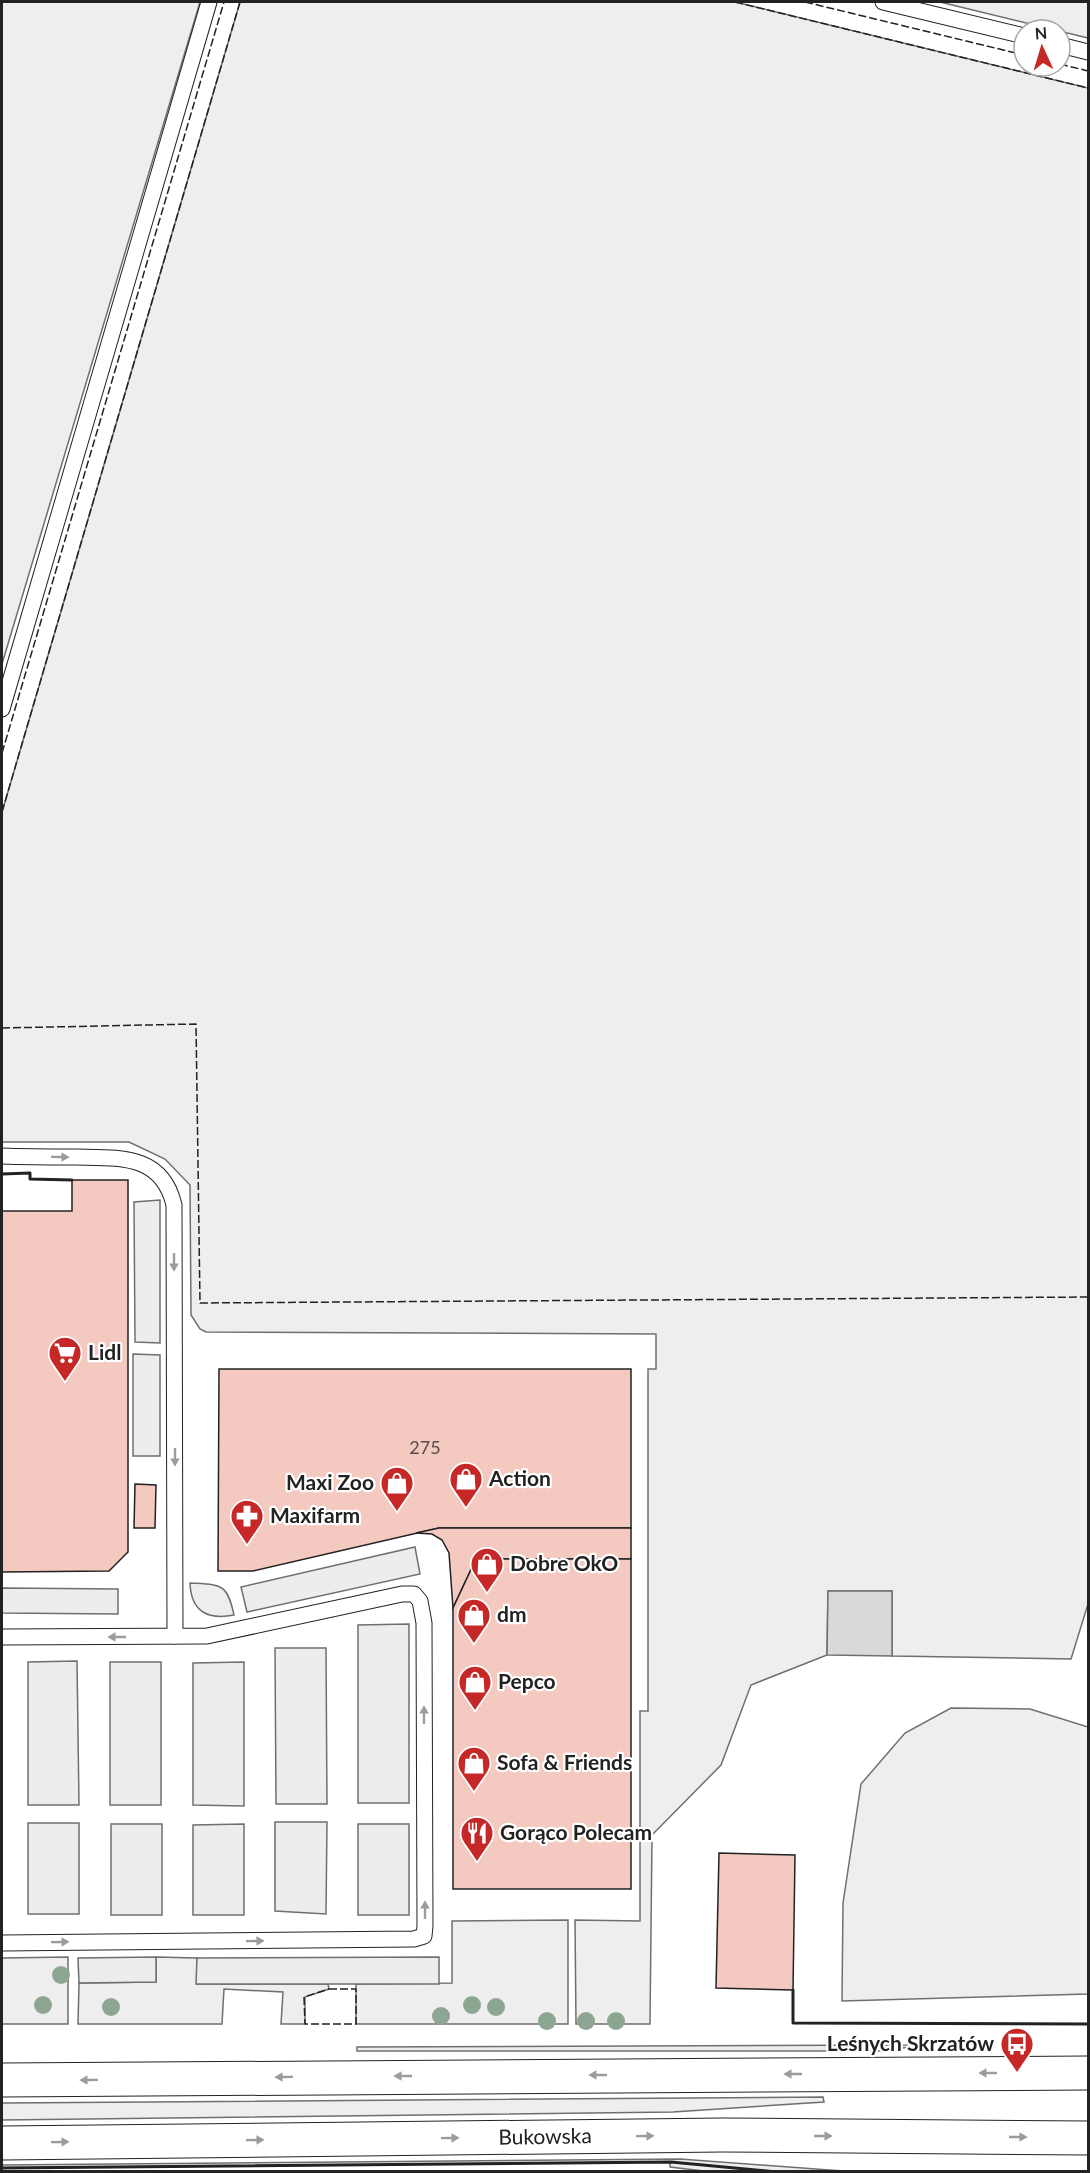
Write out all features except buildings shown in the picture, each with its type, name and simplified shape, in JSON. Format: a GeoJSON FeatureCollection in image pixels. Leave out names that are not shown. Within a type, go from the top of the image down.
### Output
{"type":"FeatureCollection","features":[{"type":"Feature","properties":{"kind":"main road"},"geometry":{"type":"LineString","coordinates":[[2,2080],[1089,2073]]}},
{"type":"Feature","properties":{"kind":"main road","name":"Bukowska"},"geometry":{"type":"LineString","coordinates":[[2,2143],[722,2135],[1089,2138]]}},
{"type":"Feature","properties":{"kind":"lane"},"geometry":{"type":"LineString","coordinates":[[2,709],[209,2]]}},
{"type":"Feature","properties":{"kind":"lane"},"geometry":{"type":"LineString","coordinates":[[883,2],[1012,33]]}},
{"type":"Feature","properties":{"kind":"lane"},"geometry":{"type":"LineString","coordinates":[[1072,48],[1089,52]]}},
{"type":"Feature","properties":{"kind":"lane"},"geometry":{"type":"LineString","coordinates":[[2,1156],[122,1158],[152,1169],[171,1191],[174,1216],[175,1636]]}},
{"type":"Feature","properties":{"kind":"lane"},"geometry":{"type":"LineString","coordinates":[[2,1637],[207,1636],[402,1594],[414,1594],[420,1601],[424,1635],[423,1936],[402,1939],[2,1943]]}},
{"type":"Feature","properties":{"kind":"shaded area"},"geometry":{"type":"Polygon","coordinates":[[[2,2],[200,2],[2,664],[2,2]]]}},
{"type":"Feature","properties":{"kind":"shaded area"},"geometry":{"type":"Polygon","coordinates":[[[240,2],[735,2],[1012,69],[1012,78],[1047,78],[1088,88],[1088,1604],[1071,1659],[892,1656],[892,1591],[828,1591],[827,1655],[751,1685],[721,1765],[652,1835],[650,2024],[576,2024],[575,1920],[640,1921],[640,1711],[648,1711],[648,1369],[656,1369],[656,1334],[206,1332],[200,1329],[191,1315],[190,1185],[165,1159],[129,1142],[2,1142],[2,812],[240,2]]]}},
{"type":"Feature","properties":{"kind":"shaded area"},"geometry":{"type":"Polygon","coordinates":[[[940,2],[1088,2],[1088,38],[1072,34],[1072,18],[1012,20],[940,2]]]}},
{"type":"Feature","properties":{"kind":"shaded area"},"geometry":{"type":"Polygon","coordinates":[[[160,1200],[160,1343],[135,1342],[134,1202],[160,1200]]]}},
{"type":"Feature","properties":{"kind":"shaded area"},"geometry":{"type":"Polygon","coordinates":[[[133,1354],[160,1355],[160,1456],[133,1456],[133,1354]]]}},
{"type":"Feature","properties":{"kind":"shaded area"},"geometry":{"type":"Polygon","coordinates":[[[415,1547],[420,1574],[247,1612],[241,1587],[415,1547]]]}},
{"type":"Feature","properties":{"kind":"shaded area"},"geometry":{"type":"Polygon","coordinates":[[[190,1583],[209,1584],[221,1588],[229,1597],[234,1615],[216,1616],[203,1612],[194,1601],[190,1583]]]}},
{"type":"Feature","properties":{"kind":"shaded area"},"geometry":{"type":"Polygon","coordinates":[[[2,1588],[118,1589],[118,1614],[2,1613],[2,1588]]]}},
{"type":"Feature","properties":{"kind":"shaded area"},"geometry":{"type":"Polygon","coordinates":[[[828,1591],[892,1591],[892,1656],[827,1655],[828,1591]]]}},
{"type":"Feature","properties":{"kind":"shaded area"},"geometry":{"type":"Polygon","coordinates":[[[409,1624],[409,1803],[358,1803],[358,1625],[409,1624]]]}},
{"type":"Feature","properties":{"kind":"shaded area"},"geometry":{"type":"Polygon","coordinates":[[[275,1648],[326,1648],[327,1804],[276,1804],[275,1648]]]}},
{"type":"Feature","properties":{"kind":"shaded area"},"geometry":{"type":"Polygon","coordinates":[[[77,1661],[79,1805],[28,1805],[28,1662],[77,1661]]]}},
{"type":"Feature","properties":{"kind":"shaded area"},"geometry":{"type":"Polygon","coordinates":[[[110,1662],[161,1662],[161,1805],[110,1805],[110,1662]]]}},
{"type":"Feature","properties":{"kind":"shaded area"},"geometry":{"type":"Polygon","coordinates":[[[244,1662],[244,1806],[193,1805],[193,1663],[244,1662]]]}},
{"type":"Feature","properties":{"kind":"shaded area"},"geometry":{"type":"Polygon","coordinates":[[[951,1708],[1030,1709],[1088,1727],[1088,1994],[842,2001],[843,1903],[861,1784],[905,1733],[951,1708]]]}},
{"type":"Feature","properties":{"kind":"shaded area"},"geometry":{"type":"Polygon","coordinates":[[[275,1822],[327,1822],[326,1914],[275,1911],[275,1822]]]}},
{"type":"Feature","properties":{"kind":"shaded area"},"geometry":{"type":"Polygon","coordinates":[[[28,1823],[79,1823],[79,1914],[28,1914],[28,1823]]]}},
{"type":"Feature","properties":{"kind":"shaded area"},"geometry":{"type":"Polygon","coordinates":[[[111,1824],[162,1824],[162,1915],[111,1915],[111,1824]]]}},
{"type":"Feature","properties":{"kind":"shaded area"},"geometry":{"type":"Polygon","coordinates":[[[244,1824],[244,1915],[193,1915],[193,1825],[244,1824]]]}},
{"type":"Feature","properties":{"kind":"shaded area"},"geometry":{"type":"Polygon","coordinates":[[[358,1824],[409,1824],[409,1915],[358,1915],[358,1824]]]}},
{"type":"Feature","properties":{"kind":"shaded area"},"geometry":{"type":"Polygon","coordinates":[[[568,1920],[568,2024],[356,2024],[356,1984],[452,1983],[452,1921],[568,1920]]]}},
{"type":"Feature","properties":{"kind":"shaded area"},"geometry":{"type":"Polygon","coordinates":[[[68,1957],[68,2024],[2,2024],[2,1958],[68,1957]]]}},
{"type":"Feature","properties":{"kind":"shaded area"},"geometry":{"type":"Polygon","coordinates":[[[156,1957],[197,1958],[197,1984],[328,1984],[329,1989],[305,1997],[305,2024],[281,2024],[283,1992],[224,1989],[222,2024],[78,2024],[79,1983],[156,1982],[156,1957]]]}},
{"type":"Feature","properties":{"kind":"shaded area"},"geometry":{"type":"Polygon","coordinates":[[[156,1957],[156,1982],[79,1983],[78,1958],[156,1957]]]}},
{"type":"Feature","properties":{"kind":"shaded area"},"geometry":{"type":"Polygon","coordinates":[[[439,1957],[439,1984],[196,1984],[197,1958],[439,1957]]]}},
{"type":"Feature","properties":{"kind":"shaded area"},"geometry":{"type":"Polygon","coordinates":[[[918,2042],[918,2046],[878,2051],[357,2051],[357,2047],[907,2045],[918,2042]]]}},
{"type":"Feature","properties":{"kind":"shaded area"},"geometry":{"type":"Polygon","coordinates":[[[823,2097],[824,2102],[673,2112],[2,2120],[2,2103],[823,2097]]]}},
{"type":"Feature","properties":{"kind":"shaded area"},"geometry":{"type":"Polygon","coordinates":[[[680,2159],[843,2171],[712,2172],[670,2167],[670,2162],[2,2168],[2,2165],[680,2159]]]}},
{"type":"Feature","properties":{"kind":"fence"},"geometry":{"type":"LineString","coordinates":[[2,753],[224,2]]}},
{"type":"Feature","properties":{"kind":"fence"},"geometry":{"type":"LineString","coordinates":[[2,812],[240,2]]}},
{"type":"Feature","properties":{"kind":"fence"},"geometry":{"type":"LineString","coordinates":[[735,2],[1088,88]]}},
{"type":"Feature","properties":{"kind":"fence"},"geometry":{"type":"LineString","coordinates":[[805,2],[1012,52]]}},
{"type":"Feature","properties":{"kind":"fence"},"geometry":{"type":"LineString","coordinates":[[1072,67],[1088,71]]}},
{"type":"Feature","properties":{"kind":"fence"},"geometry":{"type":"LineString","coordinates":[[2,1028],[196,1024],[200,1303],[1088,1297]]}},
{"type":"Feature","properties":{"kind":"fence"},"geometry":{"type":"LineString","coordinates":[[329,1989],[356,1989],[356,2024],[305,2024],[304,1997],[329,1989]]}},
{"type":"Feature","properties":{"kind":"wall"},"geometry":{"type":"LineString","coordinates":[[2,1174],[30,1173],[30,1179],[72,1180]]}},
{"type":"Feature","properties":{"kind":"wall"},"geometry":{"type":"LineString","coordinates":[[793,1990],[793,2023],[1088,2024]]}},
{"type":"Feature","properties":{"kind":"wall"},"geometry":{"type":"LineString","coordinates":[[2,2168],[671,2162],[777,2172]]}},
{"type":"Feature","properties":{"kind":"place","name":"Lidl"},"geometry":{"type":"Point","coordinates":[65,1382]}},
{"type":"Feature","properties":{"kind":"place","name":"Action"},"geometry":{"type":"Point","coordinates":[466,1508]}},
{"type":"Feature","properties":{"kind":"place","name":"Maxi Zoo"},"geometry":{"type":"Point","coordinates":[397,1512]}},
{"type":"Feature","properties":{"kind":"place","name":"Maxifarm"},"geometry":{"type":"Point","coordinates":[247,1545]}},
{"type":"Feature","properties":{"kind":"place","name":"Dobre OkO"},"geometry":{"type":"Point","coordinates":[487,1593]}},
{"type":"Feature","properties":{"kind":"place","name":"dm"},"geometry":{"type":"Point","coordinates":[474,1644]}},
{"type":"Feature","properties":{"kind":"place","name":"Pepco"},"geometry":{"type":"Point","coordinates":[475,1711]}},
{"type":"Feature","properties":{"kind":"place","name":"Sofa & Friends"},"geometry":{"type":"Point","coordinates":[474,1792]}},
{"type":"Feature","properties":{"kind":"place","name":"Gorąco Polecam"},"geometry":{"type":"Point","coordinates":[477,1862]}},
{"type":"Feature","properties":{"kind":"place","name":"Leśnych Skrzatów"},"geometry":{"type":"Point","coordinates":[1017,2073]}}]}
